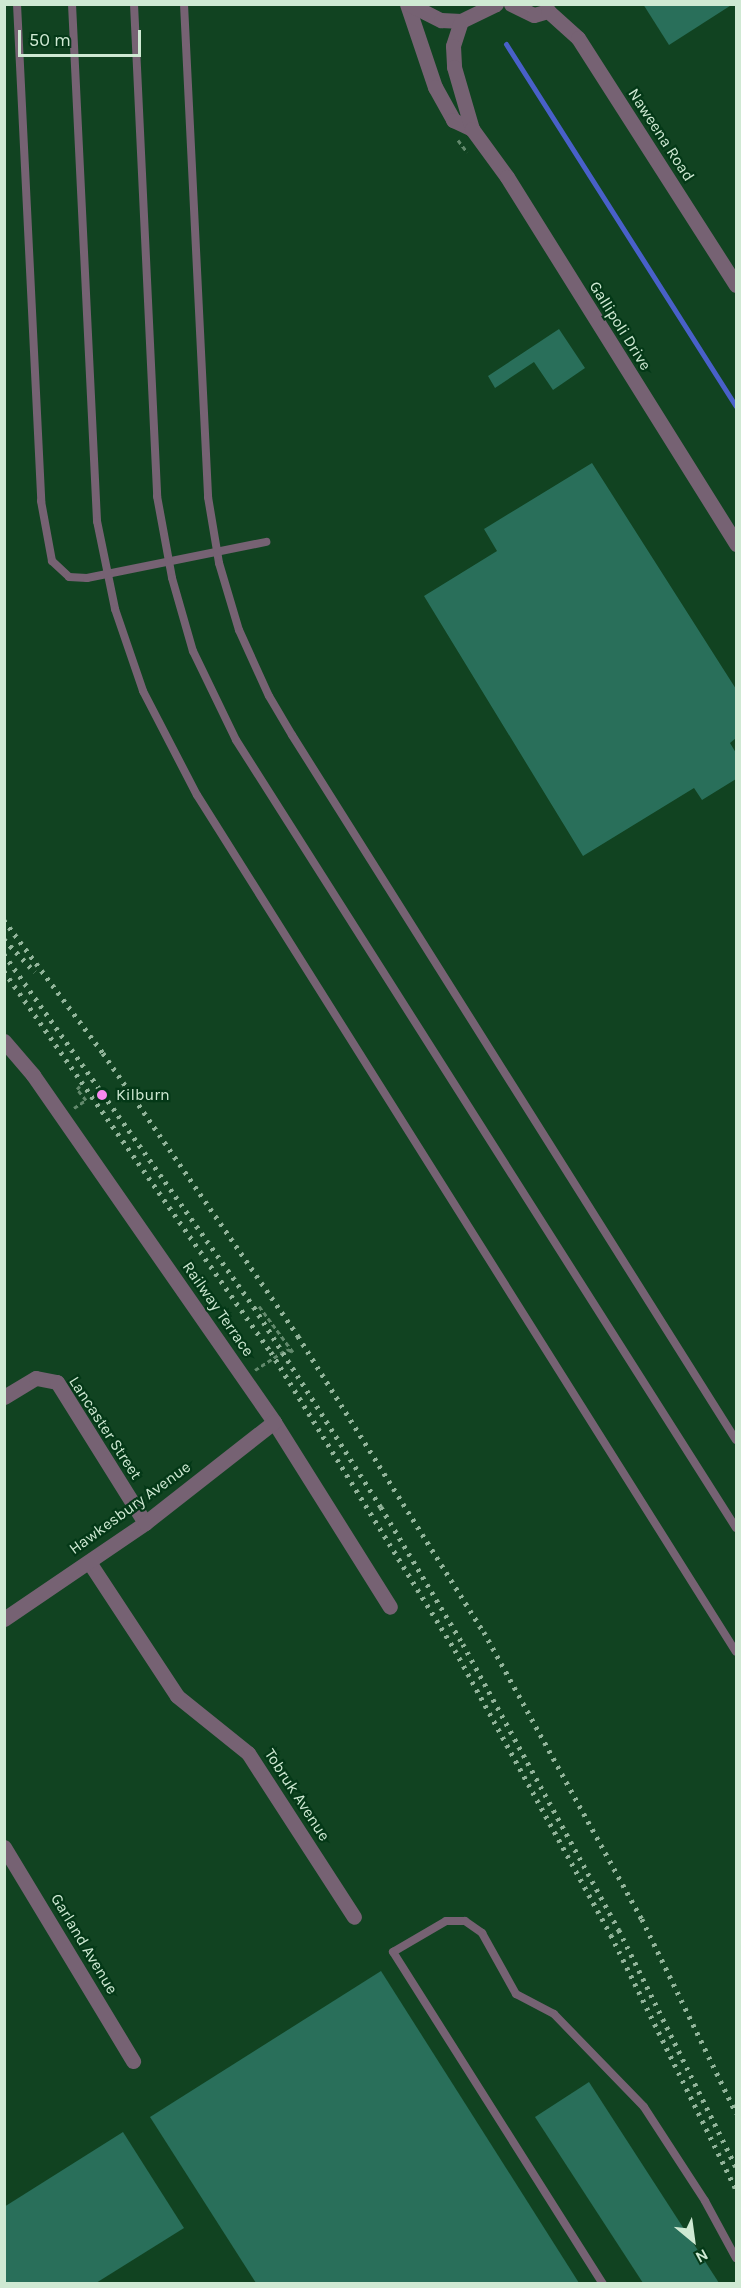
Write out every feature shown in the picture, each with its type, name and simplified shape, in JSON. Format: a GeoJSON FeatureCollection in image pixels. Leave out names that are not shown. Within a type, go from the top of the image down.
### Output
{"type":"FeatureCollection","features":[{"type":"Feature","properties":{"kind":"street"},"geometry":{"type":"LineString","coordinates":[[408,4],[441,20],[461,21],[496,4]]}},
{"type":"Feature","properties":{"kind":"street","name":"Gallipoli Drive"},"geometry":{"type":"LineString","coordinates":[[408,4],[435,87],[453,120],[472,129]]}},
{"type":"Feature","properties":{"kind":"street","name":"Naweena Road"},"geometry":{"type":"LineString","coordinates":[[511,4],[534,15],[549,8],[578,38],[736,285]]}},
{"type":"Feature","properties":{"kind":"street","name":"Gallipoli Drive"},"geometry":{"type":"LineString","coordinates":[[461,21],[453,46],[454,67],[472,129],[507,177],[736,544]]}},
{"type":"Feature","properties":{"kind":"street","name":"Railway Terrace"},"geometry":{"type":"LineString","coordinates":[[4,1041],[62,1116],[274,1422],[390,1607]]}},
{"type":"Feature","properties":{"kind":"street","name":"Lancaster Street"},"geometry":{"type":"LineString","coordinates":[[4,1397],[36,1378],[57,1382],[145,1523]]}},
{"type":"Feature","properties":{"kind":"street","name":"Hawkesbury Avenue"},"geometry":{"type":"LineString","coordinates":[[4,1619],[145,1523],[274,1422]]}},
{"type":"Feature","properties":{"kind":"street","name":"Tobruk Avenue"},"geometry":{"type":"LineString","coordinates":[[89,1562],[177,1696],[248,1753],[354,1917]]}},
{"type":"Feature","properties":{"kind":"street","name":"Garland Avenue"},"geometry":{"type":"LineString","coordinates":[[4,1846],[133,2061]]}},
{"type":"Feature","properties":{"kind":"lane"},"geometry":{"type":"LineString","coordinates":[[17,4],[45,536],[52,561],[69,577],[106,574],[266,542]]}},
{"type":"Feature","properties":{"kind":"lane"},"geometry":{"type":"LineString","coordinates":[[72,4],[94,485],[106,574],[128,651],[174,757],[736,1652]]}},
{"type":"Feature","properties":{"kind":"lane"},"geometry":{"type":"LineString","coordinates":[[134,4],[156,476],[168,562],[193,651],[237,740],[736,1528]]}},
{"type":"Feature","properties":{"kind":"lane"},"geometry":{"type":"LineString","coordinates":[[184,4],[206,466],[216,552],[239,630],[269,696],[736,1440]]}},
{"type":"Feature","properties":{"kind":"lane"},"geometry":{"type":"LineString","coordinates":[[603,2283],[393,1952],[446,1921],[465,1922],[482,1933],[516,1994],[554,2014],[644,2107],[705,2201],[736,2258]]}},
{"type":"Feature","properties":{"kind":"path"},"geometry":{"type":"LineString","coordinates":[[62,1116],[86,1100],[77,1089],[80,1086]]}},
{"type":"Feature","properties":{"kind":"path"},"geometry":{"type":"LineString","coordinates":[[243,1377],[287,1349],[293,1352],[259,1306]]}},
{"type":"Feature","properties":{"kind":"building"},"geometry":{"type":"Polygon","coordinates":[[[643,4],[733,4],[669,45],[643,4]]]}},
{"type":"Feature","properties":{"kind":"building"},"geometry":{"type":"Polygon","coordinates":[[[559,329],[585,368],[553,390],[534,362],[495,388],[488,376],[559,329]]]}},
{"type":"Feature","properties":{"kind":"building"},"geometry":{"type":"Polygon","coordinates":[[[592,463],[736,689],[736,738],[730,743],[736,753],[736,779],[702,800],[694,788],[583,856],[424,596],[497,551],[484,529],[592,463]]]}},
{"type":"Feature","properties":{"kind":"building"},"geometry":{"type":"Polygon","coordinates":[[[381,1971],[579,2283],[256,2283],[150,2117],[381,1971]]]}},
{"type":"Feature","properties":{"kind":"building"},"geometry":{"type":"Polygon","coordinates":[[[589,2082],[719,2283],[643,2283],[535,2117],[589,2082]]]}},
{"type":"Feature","properties":{"kind":"building"},"geometry":{"type":"Polygon","coordinates":[[[123,2132],[184,2228],[96,2283],[4,2283],[4,2207],[123,2132]]]}},
{"type":"Feature","properties":{"kind":"waterway"},"geometry":{"type":"LineString","coordinates":[[506,44],[736,406]]}},
{"type":"Feature","properties":{"kind":"railway"},"geometry":{"type":"LineString","coordinates":[[4,920],[103,1053],[298,1336],[484,1632],[642,1919],[736,2113]]}},
{"type":"Feature","properties":{"kind":"railway"},"geometry":{"type":"LineString","coordinates":[[4,939],[35,972]]}},
{"type":"Feature","properties":{"kind":"railway"},"geometry":{"type":"LineString","coordinates":[[4,954],[254,1307],[381,1507],[463,1644],[619,1930],[736,2167]]}},
{"type":"Feature","properties":{"kind":"railway"},"geometry":{"type":"LineString","coordinates":[[4,971],[271,1352],[455,1650],[611,1935],[736,2189]]}},
{"type":"Feature","properties":{"kind":"place","name":"Kilburn"},"geometry":{"type":"Point","coordinates":[102,1095]}}]}
